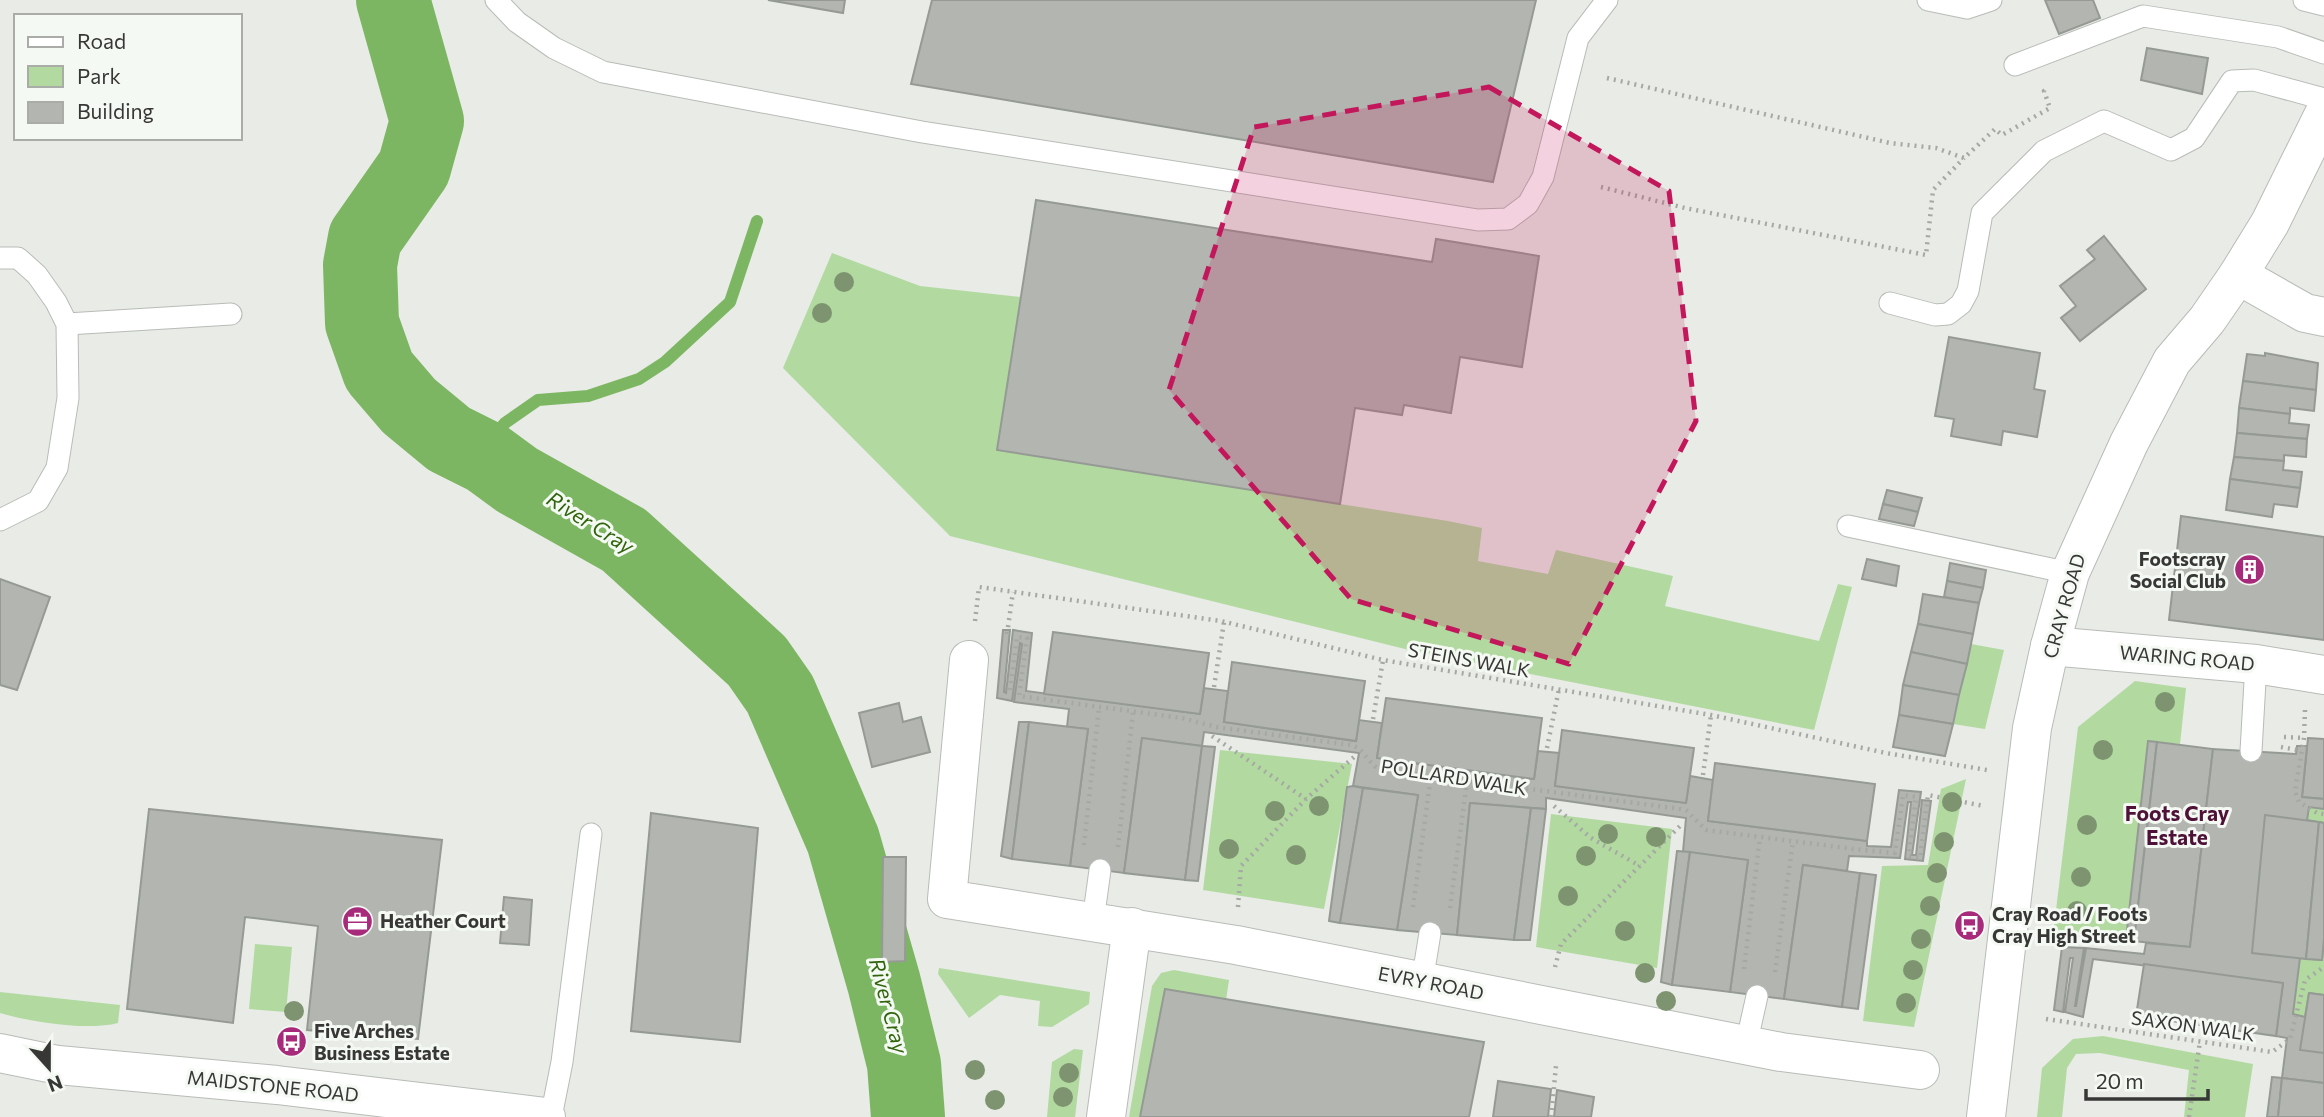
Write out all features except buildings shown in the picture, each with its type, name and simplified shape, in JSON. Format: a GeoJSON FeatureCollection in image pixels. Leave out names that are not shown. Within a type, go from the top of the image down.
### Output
{"type":"FeatureCollection","features":[{"type":"Feature","properties":{"kind":"street","name":"CRAY ROAD"},"geometry":{"type":"LineString","coordinates":[[1986,1117],[2032,728],[2070,573],[2129,443],[2172,361],[2207,320],[2270,223],[2324,114]]}},
{"type":"Feature","properties":{"kind":"street"},"geometry":{"type":"LineString","coordinates":[[2238,275],[2305,313],[2324,317]]}},
{"type":"Feature","properties":{"kind":"street","name":"WARING ROAD"},"geometry":{"type":"LineString","coordinates":[[2050,646],[2256,664],[2324,675]]}},
{"type":"Feature","properties":{"kind":"street"},"geometry":{"type":"LineString","coordinates":[[970,660],[947,899],[1132,927],[1106,1117]]}},
{"type":"Feature","properties":{"kind":"street","name":"EVRY ROAD"},"geometry":{"type":"LineString","coordinates":[[1132,927],[1781,1052],[1920,1070]]}},
{"type":"Feature","properties":{"kind":"street","name":"MAIDSTONE ROAD"},"geometry":{"type":"LineString","coordinates":[[3,1058],[277,1085],[549,1117]]}},
{"type":"Feature","properties":{"kind":"lane"},"geometry":{"type":"LineString","coordinates":[[496,0],[517,22],[554,48],[603,72],[922,132],[1478,220],[1508,219],[1528,204],[1543,177],[1578,38],[1607,0]]}},
{"type":"Feature","properties":{"kind":"lane"},"geometry":{"type":"LineString","coordinates":[[1928,0],[1967,8],[1992,0]]}},
{"type":"Feature","properties":{"kind":"lane"},"geometry":{"type":"LineString","coordinates":[[2304,0],[2324,5]]}},
{"type":"Feature","properties":{"kind":"lane"},"geometry":{"type":"LineString","coordinates":[[2015,65],[2143,16],[2278,37],[2324,53]]}},
{"type":"Feature","properties":{"kind":"lane"},"geometry":{"type":"LineString","coordinates":[[1890,303],[1935,315],[1948,314],[1961,304],[1968,291],[1982,213],[2043,151],[2104,121],[2171,150],[2194,138],[2232,81],[2254,80],[2324,99]]}},
{"type":"Feature","properties":{"kind":"lane"},"geometry":{"type":"LineString","coordinates":[[0,258],[18,258],[37,275],[56,302],[67,324],[68,398],[57,468],[38,501],[0,520]]}},
{"type":"Feature","properties":{"kind":"lane"},"geometry":{"type":"LineString","coordinates":[[67,324],[232,314]]}},
{"type":"Feature","properties":{"kind":"lane"},"geometry":{"type":"LineString","coordinates":[[1848,526],[2070,573]]}},
{"type":"Feature","properties":{"kind":"lane"},"geometry":{"type":"LineString","coordinates":[[2251,751],[2256,664]]}},
{"type":"Feature","properties":{"kind":"lane"},"geometry":{"type":"LineString","coordinates":[[549,1117],[562,1062],[591,834]]}},
{"type":"Feature","properties":{"kind":"lane"},"geometry":{"type":"LineString","coordinates":[[1093,921],[1100,870]]}},
{"type":"Feature","properties":{"kind":"lane"},"geometry":{"type":"LineString","coordinates":[[1422,982],[1430,933]]}},
{"type":"Feature","properties":{"kind":"lane"},"geometry":{"type":"LineString","coordinates":[[1746,1045],[1757,996]]}},
{"type":"Feature","properties":{"kind":"path"},"geometry":{"type":"LineString","coordinates":[[1601,187],[1685,208],[1926,255],[1933,190],[1994,129],[2002,135],[2050,108],[2044,91],[2067,80],[2054,51]]}},
{"type":"Feature","properties":{"kind":"path"},"geometry":{"type":"LineString","coordinates":[[1607,78],[1890,144],[1936,148],[1964,158]]}},
{"type":"Feature","properties":{"kind":"path","name":"STEINS WALK"},"geometry":{"type":"LineString","coordinates":[[970,660],[979,587],[1224,622],[1383,660],[1711,715],[1886,752],[2024,795]]}},
{"type":"Feature","properties":{"kind":"path"},"geometry":{"type":"LineString","coordinates":[[1007,634],[1013,592]]}},
{"type":"Feature","properties":{"kind":"path"},"geometry":{"type":"LineString","coordinates":[[1214,687],[1224,622]]}},
{"type":"Feature","properties":{"kind":"path"},"geometry":{"type":"LineString","coordinates":[[1373,719],[1383,660]]}},
{"type":"Feature","properties":{"kind":"path"},"geometry":{"type":"LineString","coordinates":[[1547,748],[1559,689]]}},
{"type":"Feature","properties":{"kind":"path","name":"POLLARD WALK"},"geometry":{"type":"LineString","coordinates":[[1047,700],[1358,747],[1371,765],[1378,769],[1681,809],[1688,811],[1706,830],[1862,850],[1895,853],[1903,795],[1916,797],[1909,856],[1920,858],[1928,794],[2024,795]]}},
{"type":"Feature","properties":{"kind":"path"},"geometry":{"type":"LineString","coordinates":[[1082,857],[1099,708]]}},
{"type":"Feature","properties":{"kind":"path"},"geometry":{"type":"LineString","coordinates":[[1118,848],[1133,712]]}},
{"type":"Feature","properties":{"kind":"path"},"geometry":{"type":"LineString","coordinates":[[1703,775],[1711,715]]}},
{"type":"Feature","properties":{"kind":"path"},"geometry":{"type":"LineString","coordinates":[[1212,736],[1306,799]]}},
{"type":"Feature","properties":{"kind":"path"},"geometry":{"type":"LineString","coordinates":[[2297,750],[2281,748],[2283,737],[2304,738],[2295,791],[2299,802],[2317,813],[2324,814]]}},
{"type":"Feature","properties":{"kind":"path"},"geometry":{"type":"LineString","coordinates":[[1236,945],[1241,866],[1306,799],[1354,757]]}},
{"type":"Feature","properties":{"kind":"path"},"geometry":{"type":"LineString","coordinates":[[1412,919],[1432,776]]}},
{"type":"Feature","properties":{"kind":"path"},"geometry":{"type":"LineString","coordinates":[[1449,911],[1466,781]]}},
{"type":"Feature","properties":{"kind":"path"},"geometry":{"type":"LineString","coordinates":[[1554,806],[1591,838],[1640,866]]}},
{"type":"Feature","properties":{"kind":"path"},"geometry":{"type":"LineString","coordinates":[[1546,1006],[1561,944],[1683,823]]}},
{"type":"Feature","properties":{"kind":"path"},"geometry":{"type":"LineString","coordinates":[[1743,971],[1760,837]]}},
{"type":"Feature","properties":{"kind":"path"},"geometry":{"type":"LineString","coordinates":[[1775,976],[1793,841]]}},
{"type":"Feature","properties":{"kind":"path","name":"SAXON WALK"},"geometry":{"type":"LineString","coordinates":[[2046,1019],[2272,1052],[2290,1039],[2305,980],[2324,967]]}},
{"type":"Feature","properties":{"kind":"path"},"geometry":{"type":"LineString","coordinates":[[2189,1117],[2200,1041]]}},
{"type":"Feature","properties":{"kind":"path"},"geometry":{"type":"LineString","coordinates":[[1551,1117],[1556,1066]]}},
{"type":"Feature","properties":{"kind":"highlighted area"},"geometry":{"type":"Polygon","coordinates":[[[1489,87],[1669,191],[1696,421],[1569,664],[1351,599],[1169,390],[1254,127],[1489,87]]]}},
{"type":"Feature","properties":{"kind":"green space"},"geometry":{"type":"Polygon","coordinates":[[[832,253],[920,286],[1021,297],[997,450],[1482,528],[1478,561],[1548,574],[1556,550],[1673,576],[1665,606],[1819,641],[1838,584],[1852,587],[1814,730],[1409,650],[950,536],[783,368],[832,253]]]}},
{"type":"Feature","properties":{"kind":"green space"},"geometry":{"type":"Polygon","coordinates":[[[1971,644],[2004,650],[1985,729],[1953,724],[1971,644]]]}},
{"type":"Feature","properties":{"kind":"green space"},"geometry":{"type":"Polygon","coordinates":[[[2135,681],[2186,688],[2180,744],[2148,741],[2126,939],[2053,935],[2078,727],[2135,681]]]}},
{"type":"Feature","properties":{"kind":"green space"},"geometry":{"type":"Polygon","coordinates":[[[1220,750],[1352,764],[1324,909],[1203,890],[1220,750]]]}},
{"type":"Feature","properties":{"kind":"green space"},"geometry":{"type":"Polygon","coordinates":[[[1966,779],[1914,1027],[1863,1021],[1882,866],[1928,865],[1941,789],[1966,779]]]}},
{"type":"Feature","properties":{"kind":"green space"},"geometry":{"type":"Polygon","coordinates":[[[2309,807],[2324,809],[2324,823],[2307,820],[2309,807]]]}},
{"type":"Feature","properties":{"kind":"green space"},"geometry":{"type":"Polygon","coordinates":[[[1551,814],[1672,829],[1657,968],[1536,947],[1551,814]]]}},
{"type":"Feature","properties":{"kind":"green space"},"geometry":{"type":"Polygon","coordinates":[[[2324,939],[2324,995],[2309,993],[2305,1017],[2293,1014],[2300,958],[2322,960],[2324,939]]]}},
{"type":"Feature","properties":{"kind":"green space"},"geometry":{"type":"Polygon","coordinates":[[[255,944],[292,947],[286,1012],[249,1009],[255,944]]]}},
{"type":"Feature","properties":{"kind":"green space"},"geometry":{"type":"Polygon","coordinates":[[[939,968],[1090,992],[1089,1004],[1052,1027],[1038,1026],[1040,1001],[1000,995],[969,1018],[938,974],[939,968]]]}},
{"type":"Feature","properties":{"kind":"green space"},"geometry":{"type":"Polygon","coordinates":[[[1174,970],[1229,980],[1226,1000],[1140,1117],[1129,1117],[1152,986],[1161,973],[1174,970]]]}},
{"type":"Feature","properties":{"kind":"green space"},"geometry":{"type":"Polygon","coordinates":[[[0,992],[120,1005],[118,1023],[75,1026],[0,1013],[0,992]]]}},
{"type":"Feature","properties":{"kind":"green space"},"geometry":{"type":"Polygon","coordinates":[[[2103,1036],[2253,1064],[2245,1117],[2184,1117],[2189,1070],[2100,1053],[2076,1054],[2067,1068],[2062,1117],[2037,1117],[2042,1068],[2073,1039],[2103,1036]]]}},
{"type":"Feature","properties":{"kind":"green space"},"geometry":{"type":"Polygon","coordinates":[[[1074,1049],[1083,1050],[1075,1117],[1047,1117],[1052,1062],[1074,1049]]]}},
{"type":"Feature","properties":{"kind":"waterway","name":"River Cray"},"geometry":{"type":"LineString","coordinates":[[393,0],[427,121],[414,168],[365,238],[360,265],[362,323],[379,371],[409,406],[449,439],[487,458],[517,480],[624,540],[757,661],[780,694],[843,840],[904,1064],[908,1117]]}},
{"type":"Feature","properties":{"kind":"waterway"},"geometry":{"type":"LineString","coordinates":[[487,458],[492,438],[505,423],[538,400],[588,396],[639,379],[665,362],[730,302],[757,221]]}},
{"type":"Feature","properties":{"kind":"place","name":"Footscray Social Club"},"geometry":{"type":"Point","coordinates":[2249,570]}},
{"type":"Feature","properties":{"kind":"place","name":"Heather Court"},"geometry":{"type":"Point","coordinates":[357,921]}},
{"type":"Feature","properties":{"kind":"place","name":"Cray Road / Foots Cray High Street"},"geometry":{"type":"Point","coordinates":[1969,925]}},
{"type":"Feature","properties":{"kind":"place","name":"Five Arches Business Estate"},"geometry":{"type":"Point","coordinates":[291,1042]}},
{"type":"Feature","properties":{"kind":"district","name":"Foots Cray Estate"},"geometry":{"type":"Point","coordinates":[2177,826]}}]}
